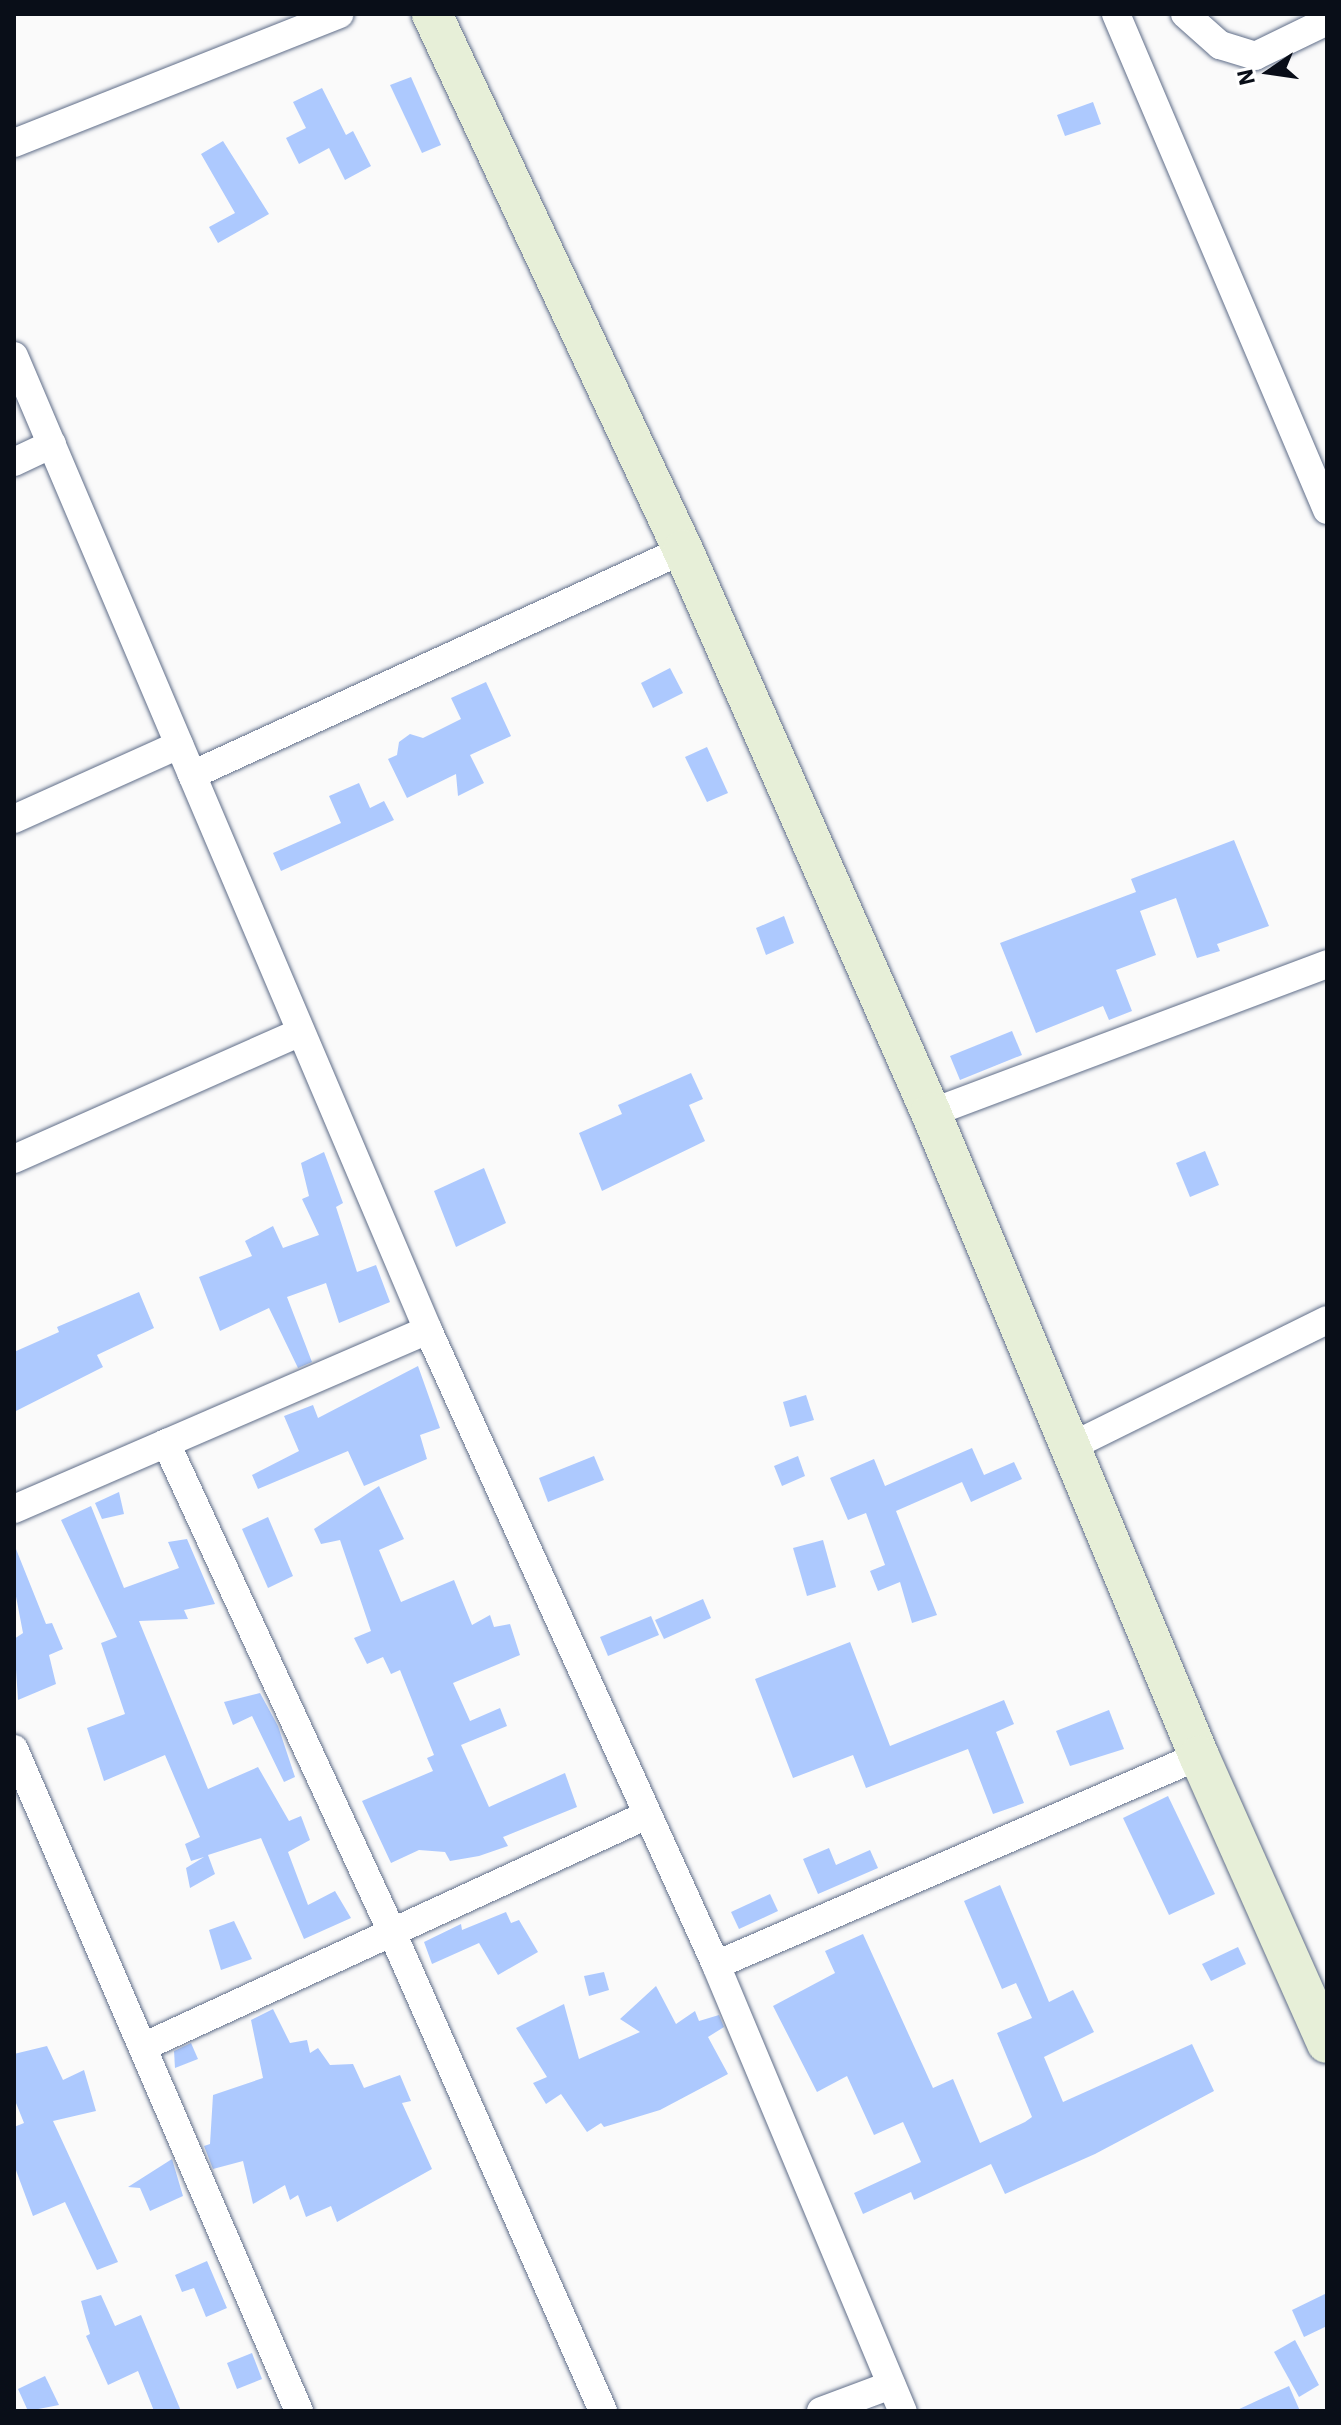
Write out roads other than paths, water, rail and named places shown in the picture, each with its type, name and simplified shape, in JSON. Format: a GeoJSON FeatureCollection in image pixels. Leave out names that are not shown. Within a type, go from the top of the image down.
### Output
{"type":"FeatureCollection","features":[{"type":"Feature","properties":{"kind":"main road"},"geometry":{"type":"LineString","coordinates":[[432,14],[683,550],[931,1113],[1199,1756],[1327,2043]]}},
{"type":"Feature","properties":{"kind":"street"},"geometry":{"type":"LineString","coordinates":[[14,143],[339,14]]}},
{"type":"Feature","properties":{"kind":"street"},"geometry":{"type":"LineString","coordinates":[[1116,14],[1327,510]]}},
{"type":"Feature","properties":{"kind":"street"},"geometry":{"type":"LineString","coordinates":[[1185,14],[1220,45],[1255,56],[1327,21]]}},
{"type":"Feature","properties":{"kind":"street"},"geometry":{"type":"LineString","coordinates":[[14,356],[428,1330],[716,1965],[903,2411]]}},
{"type":"Feature","properties":{"kind":"street"},"geometry":{"type":"LineString","coordinates":[[14,462],[52,444]]}},
{"type":"Feature","properties":{"kind":"street"},"geometry":{"type":"LineString","coordinates":[[192,775],[683,550]]}},
{"type":"Feature","properties":{"kind":"street"},"geometry":{"type":"LineString","coordinates":[[14,819],[179,745]]}},
{"type":"Feature","properties":{"kind":"street"},"geometry":{"type":"LineString","coordinates":[[931,1113],[1327,964]]}},
{"type":"Feature","properties":{"kind":"street"},"geometry":{"type":"LineString","coordinates":[[14,1159],[300,1032]]}},
{"type":"Feature","properties":{"kind":"street"},"geometry":{"type":"LineString","coordinates":[[1072,1446],[1327,1320]]}},
{"type":"Feature","properties":{"kind":"street"},"geometry":{"type":"LineString","coordinates":[[14,1509],[428,1330]]}},
{"type":"Feature","properties":{"kind":"street"},"geometry":{"type":"LineString","coordinates":[[166,1443],[391,1930],[603,2411]]}},
{"type":"Feature","properties":{"kind":"street"},"geometry":{"type":"LineString","coordinates":[[14,1749],[145,2046],[299,2411]]}},
{"type":"Feature","properties":{"kind":"street"},"geometry":{"type":"LineString","coordinates":[[716,1965],[1199,1756]]}},
{"type":"Feature","properties":{"kind":"street"},"geometry":{"type":"LineString","coordinates":[[145,2046],[391,1930],[647,1815]]}},
{"type":"Feature","properties":{"kind":"street"},"geometry":{"type":"LineString","coordinates":[[821,2411],[891,2385]]}}]}
